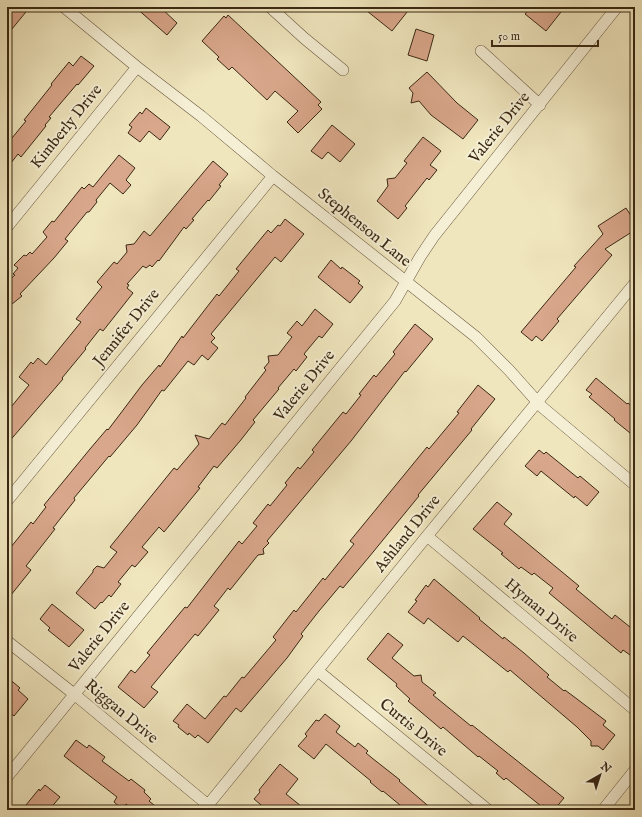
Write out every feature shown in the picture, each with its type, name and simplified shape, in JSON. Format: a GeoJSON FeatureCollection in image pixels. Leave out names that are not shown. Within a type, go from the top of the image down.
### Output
{"type":"FeatureCollection","features":[{"type":"Feature","properties":{"kind":"street","name":"Stephenson Lane"},"geometry":{"type":"LineString","coordinates":[[64,7],[137,67],[201,116],[273,176],[476,337],[510,370],[537,402],[635,484]]}},
{"type":"Feature","properties":{"kind":"street"},"geometry":{"type":"LineString","coordinates":[[270,7],[304,38],[343,70]]}},
{"type":"Feature","properties":{"kind":"street","name":"Valerie Drive"},"geometry":{"type":"LineString","coordinates":[[7,777],[395,301],[434,236],[617,7]]}},
{"type":"Feature","properties":{"kind":"street"},"geometry":{"type":"LineString","coordinates":[[481,51],[540,105]]}},
{"type":"Feature","properties":{"kind":"street","name":"Kimberly Drive"},"geometry":{"type":"LineString","coordinates":[[7,227],[137,67]]}},
{"type":"Feature","properties":{"kind":"street","name":"Jennifer Drive"},"geometry":{"type":"LineString","coordinates":[[7,501],[273,176]]}},
{"type":"Feature","properties":{"kind":"street","name":"Ashland Drive"},"geometry":{"type":"LineString","coordinates":[[211,808],[426,536],[635,283]]}},
{"type":"Feature","properties":{"kind":"street","name":"Hyman Drive"},"geometry":{"type":"LineString","coordinates":[[426,536],[635,710]]}},
{"type":"Feature","properties":{"kind":"street","name":"Riggan Drive"},"geometry":{"type":"LineString","coordinates":[[7,641],[74,694],[211,808]]}},
{"type":"Feature","properties":{"kind":"street","name":"Curtis Drive"},"geometry":{"type":"LineString","coordinates":[[318,671],[488,810]]}},
{"type":"Feature","properties":{"kind":"street"},"geometry":{"type":"LineString","coordinates":[[603,810],[635,770]]}},
{"type":"Feature","properties":{"kind":"building"},"geometry":{"type":"Polygon","coordinates":[[[7,7],[30,7],[7,35],[7,7]]]}},
{"type":"Feature","properties":{"kind":"building"},"geometry":{"type":"Polygon","coordinates":[[[135,7],[160,7],[177,23],[167,35],[135,7]]]}},
{"type":"Feature","properties":{"kind":"building"},"geometry":{"type":"Polygon","coordinates":[[[362,7],[411,7],[392,31],[362,7]]]}},
{"type":"Feature","properties":{"kind":"building"},"geometry":{"type":"Polygon","coordinates":[[[531,7],[556,7],[561,12],[546,31],[525,14],[531,7]]]}},
{"type":"Feature","properties":{"kind":"building"},"geometry":{"type":"Polygon","coordinates":[[[228,15],[321,102],[318,105],[322,109],[298,133],[287,122],[298,111],[275,91],[267,100],[232,67],[229,70],[217,59],[219,57],[202,41],[224,16],[226,18],[228,15]]]}},
{"type":"Feature","properties":{"kind":"building"},"geometry":{"type":"Polygon","coordinates":[[[416,29],[434,35],[427,61],[408,55],[416,29]]]}},
{"type":"Feature","properties":{"kind":"building"},"geometry":{"type":"Polygon","coordinates":[[[81,56],[94,66],[49,117],[51,118],[45,125],[46,126],[21,157],[18,154],[7,168],[7,144],[26,121],[24,120],[69,62],[73,66],[81,56]]]}},
{"type":"Feature","properties":{"kind":"building"},"geometry":{"type":"Polygon","coordinates":[[[427,72],[457,103],[478,120],[463,139],[431,115],[419,101],[411,103],[413,93],[409,88],[427,72]]]}},
{"type":"Feature","properties":{"kind":"building"},"geometry":{"type":"Polygon","coordinates":[[[146,108],[170,127],[160,140],[149,131],[140,142],[128,133],[132,127],[129,125],[140,112],[142,114],[146,108]]]}},
{"type":"Feature","properties":{"kind":"building"},"geometry":{"type":"Polygon","coordinates":[[[332,125],[355,144],[340,162],[328,152],[322,159],[311,151],[332,125]]]}},
{"type":"Feature","properties":{"kind":"building"},"geometry":{"type":"Polygon","coordinates":[[[423,137],[441,151],[430,165],[437,170],[429,180],[427,178],[405,206],[407,208],[398,219],[377,201],[388,186],[387,179],[395,178],[407,163],[404,161],[423,137]]]}},
{"type":"Feature","properties":{"kind":"building"},"geometry":{"type":"Polygon","coordinates":[[[119,155],[135,168],[126,180],[131,185],[123,194],[110,183],[96,200],[97,202],[89,212],[87,212],[65,239],[68,241],[54,258],[20,294],[22,296],[7,308],[7,282],[15,275],[13,274],[18,268],[14,265],[24,255],[26,256],[30,252],[32,254],[47,237],[43,232],[52,221],[54,222],[82,187],[84,189],[89,184],[93,187],[119,155]]]}},
{"type":"Feature","properties":{"kind":"building"},"geometry":{"type":"Polygon","coordinates":[[[213,161],[228,174],[219,185],[221,186],[192,219],[194,220],[186,229],[184,227],[159,261],[158,260],[152,267],[150,265],[146,268],[143,266],[127,284],[129,285],[127,288],[133,293],[103,331],[100,329],[62,378],[63,379],[7,444],[7,412],[29,385],[19,377],[31,362],[33,364],[38,358],[46,365],[81,322],[76,319],[102,287],[97,282],[114,262],[117,264],[127,252],[126,245],[134,244],[144,231],[150,236],[213,161]]]}},
{"type":"Feature","properties":{"kind":"building"},"geometry":{"type":"Polygon","coordinates":[[[626,208],[635,222],[635,230],[605,249],[612,255],[557,319],[559,321],[542,341],[536,336],[532,341],[521,332],[576,267],[574,266],[603,234],[598,226],[626,208]]]}},
{"type":"Feature","properties":{"kind":"building"},"geometry":{"type":"Polygon","coordinates":[[[285,219],[304,234],[281,262],[275,257],[211,334],[215,338],[211,342],[218,348],[208,360],[202,355],[194,365],[188,361],[164,391],[162,390],[137,425],[74,498],[75,500],[53,528],[55,529],[26,566],[31,570],[7,600],[7,552],[31,522],[33,524],[46,507],[44,505],[107,429],[108,430],[159,365],[160,367],[182,336],[183,338],[217,294],[219,296],[239,271],[236,269],[268,230],[271,233],[278,225],[280,226],[285,219]]]}},
{"type":"Feature","properties":{"kind":"building"},"geometry":{"type":"Polygon","coordinates":[[[331,260],[341,269],[342,267],[360,281],[358,283],[363,287],[350,303],[318,277],[331,260]]]}},
{"type":"Feature","properties":{"kind":"building"},"geometry":{"type":"Polygon","coordinates":[[[315,309],[333,324],[322,338],[319,336],[304,354],[307,357],[296,371],[294,369],[278,388],[279,389],[253,420],[255,422],[217,468],[214,466],[198,487],[200,488],[164,532],[159,527],[142,547],[148,552],[135,567],[132,565],[118,582],[121,584],[111,597],[109,595],[95,609],[76,593],[97,566],[104,568],[117,552],[110,547],[174,468],[177,470],[199,444],[195,435],[209,439],[222,423],[225,425],[266,370],[264,368],[269,362],[268,356],[278,355],[292,337],[287,333],[297,321],[302,326],[315,309]]]}},
{"type":"Feature","properties":{"kind":"building"},"geometry":{"type":"Polygon","coordinates":[[[415,324],[433,339],[406,372],[405,371],[351,441],[267,541],[269,543],[263,549],[264,554],[258,555],[230,590],[228,588],[214,606],[219,610],[198,636],[195,634],[151,687],[158,692],[144,708],[118,687],[131,670],[135,673],[150,655],[147,653],[185,607],[187,608],[239,541],[242,544],[257,526],[253,523],[268,504],[270,506],[287,485],[285,483],[298,467],[300,469],[314,452],[312,450],[343,412],[346,414],[374,375],[376,377],[395,354],[393,352],[415,324]]]}},
{"type":"Feature","properties":{"kind":"building"},"geometry":{"type":"Polygon","coordinates":[[[596,378],[635,409],[635,437],[589,397],[592,394],[586,390],[596,378]]]}},
{"type":"Feature","properties":{"kind":"building"},"geometry":{"type":"Polygon","coordinates":[[[478,385],[495,399],[471,429],[472,430],[369,557],[343,588],[340,586],[319,611],[301,634],[303,636],[287,658],[241,712],[236,708],[208,743],[198,735],[195,738],[189,733],[188,735],[178,727],[179,725],[173,721],[187,704],[205,719],[224,696],[226,697],[242,677],[244,678],[276,640],[273,637],[294,610],[296,612],[323,578],[325,580],[354,544],[350,541],[427,447],[429,449],[459,413],[457,412],[478,385]]]}},
{"type":"Feature","properties":{"kind":"building"},"geometry":{"type":"Polygon","coordinates":[[[539,450],[544,454],[546,452],[578,478],[580,476],[599,492],[587,506],[575,496],[574,498],[541,471],[537,476],[525,466],[539,450]]]}},
{"type":"Feature","properties":{"kind":"building"},"geometry":{"type":"Polygon","coordinates":[[[497,502],[512,514],[504,524],[579,586],[576,589],[612,619],[615,615],[635,631],[635,649],[630,655],[623,650],[621,653],[549,593],[553,588],[534,573],[532,575],[521,567],[519,569],[501,554],[503,553],[473,529],[497,502]]]}},
{"type":"Feature","properties":{"kind":"building"},"geometry":{"type":"Polygon","coordinates":[[[434,579],[503,639],[504,637],[524,653],[549,675],[547,677],[606,721],[603,725],[615,735],[603,750],[598,746],[591,746],[591,741],[577,727],[510,670],[508,672],[463,636],[458,642],[428,618],[424,624],[408,612],[417,601],[415,600],[426,585],[428,587],[434,579]]]}},
{"type":"Feature","properties":{"kind":"building"},"geometry":{"type":"Polygon","coordinates":[[[52,604],[84,630],[69,647],[48,630],[50,628],[40,619],[52,604]]]}},
{"type":"Feature","properties":{"kind":"building"},"geometry":{"type":"Polygon","coordinates":[[[388,633],[403,645],[392,658],[414,676],[421,675],[422,682],[436,693],[433,695],[564,798],[554,810],[549,810],[544,805],[541,806],[506,778],[504,780],[496,773],[498,771],[479,756],[478,757],[443,727],[441,729],[408,701],[410,699],[396,686],[397,684],[367,659],[388,633]]]}},
{"type":"Feature","properties":{"kind":"building"},"geometry":{"type":"Polygon","coordinates":[[[7,677],[20,688],[18,690],[28,699],[14,716],[7,710],[7,677]]]}},
{"type":"Feature","properties":{"kind":"building"},"geometry":{"type":"Polygon","coordinates":[[[325,714],[340,726],[336,732],[355,747],[358,743],[368,751],[366,753],[400,780],[399,781],[433,810],[406,810],[383,791],[382,792],[326,744],[314,759],[298,746],[307,736],[305,734],[316,720],[319,721],[325,714]]]}},
{"type":"Feature","properties":{"kind":"building"},"geometry":{"type":"Polygon","coordinates":[[[76,740],[87,748],[89,745],[105,757],[102,761],[129,781],[131,779],[145,790],[144,792],[151,799],[149,801],[160,810],[133,810],[126,804],[122,809],[114,802],[117,797],[64,756],[76,740]]]}},
{"type":"Feature","properties":{"kind":"building"},"geometry":{"type":"Polygon","coordinates":[[[280,764],[298,779],[286,794],[306,810],[267,810],[254,799],[260,792],[259,790],[280,764]]]}},
{"type":"Feature","properties":{"kind":"building"},"geometry":{"type":"Polygon","coordinates":[[[45,785],[60,797],[49,810],[32,810],[26,805],[39,789],[40,791],[45,785]]]}}]}
